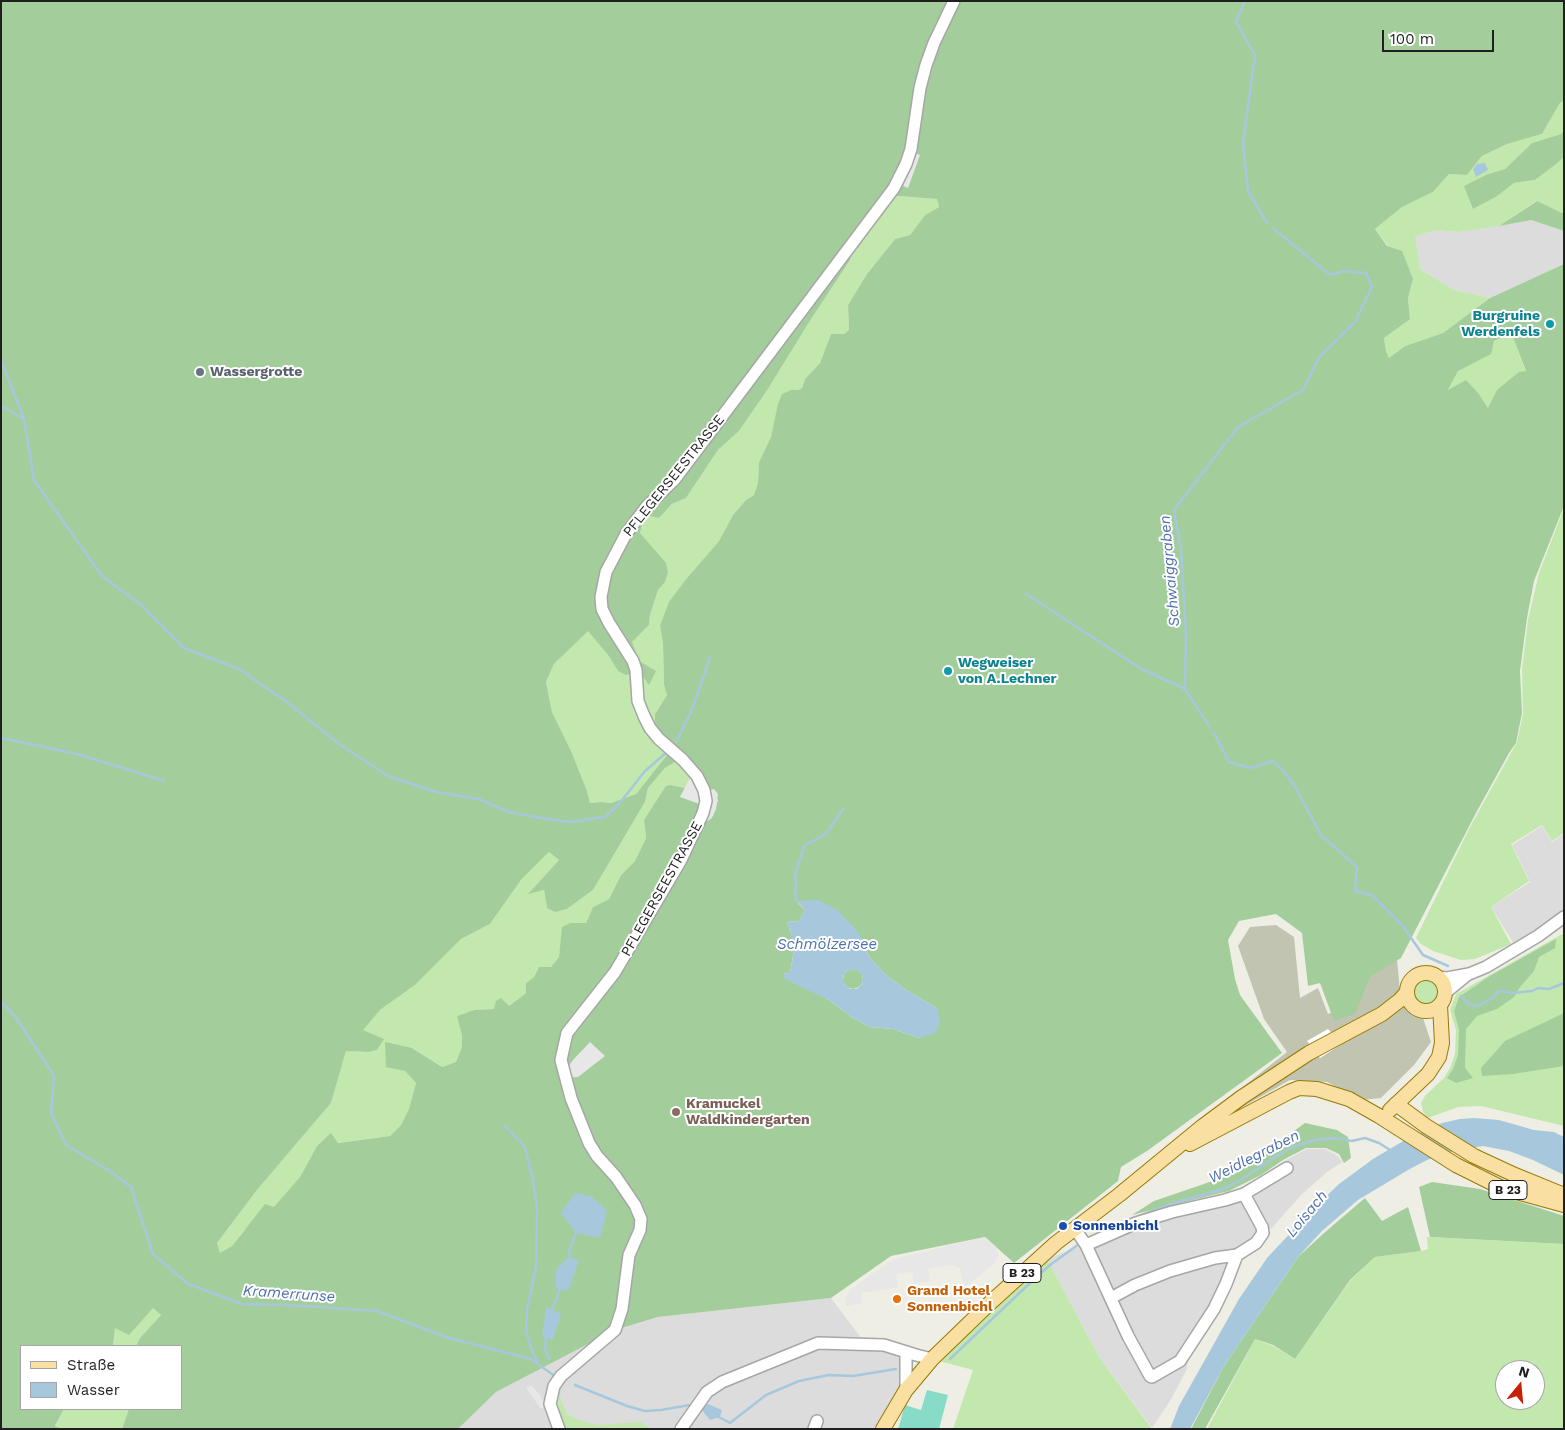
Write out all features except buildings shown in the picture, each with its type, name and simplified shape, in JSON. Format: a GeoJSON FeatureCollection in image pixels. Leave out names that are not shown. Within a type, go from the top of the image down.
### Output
{"type":"FeatureCollection","features":[{"type":"Feature","properties":{"kind":"main road"},"geometry":{"type":"LineString","coordinates":[[1396,1104],[1435,1065],[1442,1047],[1442,1035],[1442,999],[1444,986],[1438,977],[1426,973],[1417,974],[1411,980],[1407,992],[1408,999],[1431,1018],[1442,1035]]}},
{"type":"Feature","properties":{"kind":"main road","name":"B 23"},"geometry":{"type":"LineString","coordinates":[[884,1429],[906,1390],[932,1359],[990,1303],[1074,1228],[1120,1195],[1203,1126],[1267,1079],[1309,1053],[1382,1014],[1407,992]]}},
{"type":"Feature","properties":{"kind":"main road"},"geometry":{"type":"LineString","coordinates":[[1419,1009],[1431,1010],[1442,999]]}},
{"type":"Feature","properties":{"kind":"main road","name":"B 23"},"geometry":{"type":"LineString","coordinates":[[1382,1014],[1404,1008],[1419,1009]]}},
{"type":"Feature","properties":{"kind":"main road"},"geometry":{"type":"LineString","coordinates":[[1416,1085],[1412,1095],[1412,1106],[1423,1124]]}},
{"type":"Feature","properties":{"kind":"main road","name":"B 23"},"geometry":{"type":"LineString","coordinates":[[1167,1156],[1299,1088],[1317,1089],[1349,1099],[1456,1165],[1502,1188],[1564,1205]]}},
{"type":"Feature","properties":{"kind":"main road","name":"B 23"},"geometry":{"type":"LineString","coordinates":[[1408,1134],[1386,1114],[1396,1104],[1423,1124],[1474,1156],[1514,1175],[1564,1195]]}},
{"type":"Feature","properties":{"kind":"street","name":"PFLEGERSEESTRASSE"},"geometry":{"type":"LineString","coordinates":[[555,1427],[550,1404],[551,1395],[557,1380],[615,1330],[622,1309],[630,1255],[640,1230],[641,1219],[636,1206],[589,1143],[571,1098],[561,1060],[567,1033],[615,972],[684,854],[704,813],[706,801],[704,790],[697,776],[650,728],[644,716],[638,701],[636,670],[633,661],[602,609],[601,597],[606,572],[612,557],[647,506],[675,479],[894,188],[906,164],[912,145],[920,88],[926,65],[954,1]]}},
{"type":"Feature","properties":{"kind":"street"},"geometry":{"type":"LineString","coordinates":[[1442,999],[1469,974],[1517,949],[1564,917]]}},
{"type":"Feature","properties":{"kind":"street"},"geometry":{"type":"LineString","coordinates":[[1438,977],[1447,978],[1469,974]]}},
{"type":"Feature","properties":{"kind":"street"},"geometry":{"type":"LineString","coordinates":[[1086,1245],[1136,1223],[1244,1194],[1287,1168]]}},
{"type":"Feature","properties":{"kind":"street"},"geometry":{"type":"LineString","coordinates":[[1111,1298],[1135,1285],[1170,1271],[1208,1260],[1237,1255],[1256,1243],[1263,1233],[1262,1227],[1244,1194]]}},
{"type":"Feature","properties":{"kind":"street"},"geometry":{"type":"LineString","coordinates":[[1074,1228],[1086,1245],[1137,1354],[1152,1377],[1180,1361],[1214,1309],[1237,1255]]}},
{"type":"Feature","properties":{"kind":"street"},"geometry":{"type":"LineString","coordinates":[[681,1429],[707,1392],[722,1382],[818,1343],[884,1345],[932,1359]]}},
{"type":"Feature","properties":{"kind":"street"},"geometry":{"type":"LineString","coordinates":[[906,1352],[906,1390]]}},
{"type":"Feature","properties":{"kind":"shaded area"},"geometry":{"type":"Polygon","coordinates":[[[915,153],[920,155],[908,188],[903,186],[915,153]]]}},
{"type":"Feature","properties":{"kind":"shaded area"},"geometry":{"type":"Polygon","coordinates":[[[1531,220],[1564,231],[1564,264],[1490,298],[1454,290],[1420,269],[1414,236],[1437,230],[1458,232],[1531,220]]]}},
{"type":"Feature","properties":{"kind":"shaded area"},"geometry":{"type":"Polygon","coordinates":[[[694,778],[698,786],[702,805],[680,797],[689,780],[694,778]]]}},
{"type":"Feature","properties":{"kind":"shaded area"},"geometry":{"type":"Polygon","coordinates":[[[714,789],[718,794],[716,809],[711,819],[707,821],[705,820],[711,805],[710,790],[714,789]]]}},
{"type":"Feature","properties":{"kind":"shaded area"},"geometry":{"type":"Polygon","coordinates":[[[1542,826],[1552,842],[1564,834],[1564,917],[1517,949],[1491,907],[1530,882],[1512,845],[1542,826]]]}},
{"type":"Feature","properties":{"kind":"shaded area"},"geometry":{"type":"Polygon","coordinates":[[[1276,925],[1294,937],[1300,998],[1318,988],[1328,1014],[1360,998],[1369,976],[1397,959],[1401,1004],[1423,1018],[1431,1042],[1414,1065],[1381,1098],[1362,1100],[1327,1082],[1290,1080],[1193,1135],[1182,1135],[1287,1052],[1264,1019],[1238,946],[1250,927],[1276,925]]]}},
{"type":"Feature","properties":{"kind":"shaded area"},"geometry":{"type":"Polygon","coordinates":[[[590,1042],[605,1056],[578,1077],[565,1078],[564,1073],[573,1060],[590,1042]]]}},
{"type":"Feature","properties":{"kind":"shaded area"},"geometry":{"type":"Polygon","coordinates":[[[1307,1149],[1325,1149],[1338,1156],[1342,1162],[1327,1172],[1301,1195],[1271,1229],[1263,1233],[1237,1255],[1192,1343],[1186,1371],[1170,1401],[1152,1428],[1099,1357],[1047,1259],[1230,1193],[1263,1176],[1284,1161],[1307,1149]]]}},
{"type":"Feature","properties":{"kind":"shaded area"},"geometry":{"type":"Polygon","coordinates":[[[985,1237],[995,1246],[999,1254],[995,1263],[964,1288],[960,1268],[953,1265],[928,1269],[930,1281],[914,1284],[912,1272],[896,1274],[898,1287],[861,1293],[862,1303],[846,1306],[845,1299],[850,1290],[893,1259],[985,1237]]]}},
{"type":"Feature","properties":{"kind":"shaded area"},"geometry":{"type":"Polygon","coordinates":[[[831,1298],[865,1343],[906,1352],[906,1390],[883,1429],[458,1429],[496,1392],[615,1330],[658,1317],[831,1298]]]}},
{"type":"Feature","properties":{"kind":"shaded area"},"geometry":{"type":"Polygon","coordinates":[[[531,1385],[541,1396],[545,1406],[541,1409],[526,1388],[531,1385]]]}},
{"type":"Feature","properties":{"kind":"green space"},"geometry":{"type":"Polygon","coordinates":[[[1,1],[1564,1],[1564,100],[1560,103],[1542,134],[1507,144],[1482,156],[1467,175],[1449,174],[1433,192],[1402,207],[1375,229],[1387,246],[1402,251],[1413,279],[1408,298],[1410,319],[1384,338],[1389,358],[1405,346],[1443,333],[1490,298],[1564,264],[1564,506],[1534,581],[1520,671],[1522,713],[1516,743],[1477,811],[1401,958],[1370,977],[1355,1014],[1334,1021],[1320,983],[1308,986],[1302,933],[1276,914],[1239,921],[1228,940],[1240,995],[1282,1053],[1147,1151],[1121,1167],[1118,1181],[1014,1263],[985,1237],[891,1256],[831,1298],[658,1317],[615,1330],[496,1392],[458,1429],[122,1429],[129,1410],[182,1410],[182,1345],[136,1345],[140,1338],[161,1315],[153,1308],[129,1335],[115,1328],[113,1345],[20,1345],[20,1410],[63,1410],[55,1426],[61,1429],[1,1429],[1,1]],[[894,197],[852,249],[850,260],[739,431],[718,450],[686,498],[672,504],[659,518],[649,516],[643,521],[640,533],[666,563],[668,572],[665,582],[658,590],[650,615],[649,625],[632,642],[639,661],[656,671],[649,685],[640,672],[626,675],[618,671],[608,655],[588,631],[554,664],[546,682],[552,712],[572,753],[590,803],[611,803],[636,794],[667,755],[668,751],[655,738],[655,714],[667,695],[664,685],[663,644],[660,626],[669,602],[719,541],[733,515],[746,500],[754,495],[758,483],[759,462],[771,437],[782,394],[802,388],[805,379],[820,363],[831,334],[844,334],[849,330],[848,305],[867,274],[895,239],[910,235],[925,215],[939,207],[937,199],[894,197]],[[1512,335],[1494,341],[1491,354],[1458,371],[1448,390],[1466,380],[1479,394],[1488,408],[1497,390],[1519,372],[1526,371],[1512,335]],[[675,762],[665,768],[648,788],[645,802],[593,890],[567,909],[555,912],[547,908],[544,890],[528,894],[559,860],[549,852],[521,880],[490,924],[461,939],[415,985],[380,1010],[363,1030],[384,1039],[377,1050],[369,1052],[346,1051],[331,1103],[257,1190],[217,1243],[220,1253],[232,1246],[265,1204],[274,1207],[300,1177],[317,1146],[331,1133],[338,1143],[390,1136],[401,1125],[409,1109],[416,1083],[405,1071],[386,1067],[385,1042],[412,1048],[442,1067],[456,1062],[462,1047],[462,1036],[457,1016],[474,1010],[494,1009],[496,1001],[501,998],[509,1006],[526,993],[526,983],[534,977],[539,967],[551,967],[559,957],[562,927],[570,923],[586,923],[593,907],[609,899],[621,875],[635,861],[646,838],[644,820],[666,786],[671,785],[685,788],[680,797],[698,786],[679,762],[675,762]],[[710,790],[711,805],[707,821],[713,816],[718,800],[710,790]],[[797,902],[805,910],[799,921],[787,922],[795,945],[790,973],[783,974],[829,1000],[853,1018],[870,1027],[893,1029],[919,1038],[937,1008],[906,990],[887,976],[869,957],[864,941],[797,902]]]}},
{"type":"Feature","properties":{"kind":"green space"},"geometry":{"type":"Polygon","coordinates":[[[1564,100],[1564,130],[1561,134],[1532,143],[1505,169],[1488,174],[1473,209],[1496,197],[1514,183],[1535,180],[1564,157],[1564,214],[1536,201],[1499,226],[1458,232],[1437,230],[1415,236],[1420,269],[1454,290],[1490,298],[1443,333],[1405,346],[1389,358],[1384,338],[1410,318],[1408,298],[1413,279],[1375,229],[1402,207],[1433,192],[1449,174],[1467,175],[1482,156],[1507,144],[1542,134],[1560,103],[1564,100]]]}},
{"type":"Feature","properties":{"kind":"green space"},"geometry":{"type":"Polygon","coordinates":[[[1564,130],[1564,157],[1556,164],[1535,180],[1514,183],[1496,197],[1473,209],[1464,186],[1488,174],[1505,169],[1532,143],[1561,134],[1564,130]]]}},
{"type":"Feature","properties":{"kind":"green space"},"geometry":{"type":"Polygon","coordinates":[[[894,197],[937,199],[939,207],[925,215],[910,235],[895,239],[867,274],[848,305],[849,330],[844,334],[831,334],[820,363],[805,379],[802,388],[791,390],[775,421],[771,437],[759,462],[758,483],[754,495],[746,500],[733,515],[719,541],[687,578],[660,627],[663,644],[664,685],[667,695],[655,714],[655,738],[668,752],[667,755],[636,794],[611,803],[590,803],[572,753],[552,712],[546,682],[554,664],[588,630],[618,671],[640,672],[650,684],[631,642],[649,625],[650,615],[658,590],[665,582],[640,533],[643,521],[649,516],[659,518],[672,504],[686,498],[718,450],[739,431],[850,260],[852,249],[894,197]]]}},
{"type":"Feature","properties":{"kind":"green space"},"geometry":{"type":"Polygon","coordinates":[[[1537,201],[1564,214],[1564,231],[1531,220],[1499,226],[1537,201]]]}},
{"type":"Feature","properties":{"kind":"green space"},"geometry":{"type":"Polygon","coordinates":[[[1512,335],[1526,372],[1488,408],[1479,394],[1448,391],[1457,371],[1490,354],[1494,341],[1512,335]]]}},
{"type":"Feature","properties":{"kind":"green space"},"geometry":{"type":"Polygon","coordinates":[[[1564,508],[1564,833],[1552,841],[1542,825],[1511,844],[1529,881],[1491,907],[1511,944],[1475,959],[1461,960],[1433,951],[1421,944],[1416,938],[1469,829],[1517,742],[1523,714],[1522,670],[1528,620],[1539,573],[1564,508]]]}},
{"type":"Feature","properties":{"kind":"green space"},"geometry":{"type":"Polygon","coordinates":[[[675,762],[680,762],[694,778],[689,780],[685,788],[671,785],[644,820],[646,838],[635,861],[621,875],[609,899],[593,907],[586,923],[570,923],[563,927],[559,957],[551,967],[539,967],[534,977],[526,983],[526,993],[509,1006],[474,1010],[457,1016],[462,1036],[462,1047],[456,1062],[442,1067],[412,1048],[405,1071],[416,1083],[409,1109],[401,1125],[390,1136],[337,1143],[331,1134],[317,1146],[300,1177],[274,1208],[244,1230],[232,1246],[220,1254],[217,1243],[257,1190],[331,1103],[346,1051],[369,1052],[377,1050],[383,1039],[362,1030],[380,1010],[415,985],[461,939],[490,924],[521,880],[549,852],[559,860],[529,893],[544,890],[547,908],[567,909],[593,890],[645,802],[648,788],[665,768],[675,762]]]}},
{"type":"Feature","properties":{"kind":"green space"},"geometry":{"type":"Polygon","coordinates":[[[1564,933],[1564,1126],[1481,1106],[1458,1107],[1428,1118],[1423,1112],[1421,1103],[1425,1096],[1444,1078],[1455,1054],[1456,1030],[1450,1010],[1456,994],[1564,933]]]}},
{"type":"Feature","properties":{"kind":"green space"},"geometry":{"type":"Polygon","coordinates":[[[1556,939],[1555,948],[1539,957],[1534,971],[1514,997],[1497,1009],[1477,1016],[1466,1029],[1465,1068],[1473,1078],[1456,1083],[1447,1078],[1453,1069],[1458,1055],[1459,1030],[1454,1011],[1459,997],[1490,976],[1556,939]]]}},
{"type":"Feature","properties":{"kind":"green space"},"geometry":{"type":"Polygon","coordinates":[[[853,969],[860,972],[863,979],[860,986],[853,989],[846,986],[843,979],[846,972],[853,969]]]}},
{"type":"Feature","properties":{"kind":"green space"},"geometry":{"type":"Polygon","coordinates":[[[1425,977],[1431,978],[1439,986],[1439,998],[1431,1006],[1425,1007],[1419,1006],[1411,998],[1410,992],[1411,986],[1419,978],[1425,977]]]}},
{"type":"Feature","properties":{"kind":"green space"},"geometry":{"type":"Polygon","coordinates":[[[1564,1013],[1564,1066],[1513,1074],[1482,1076],[1481,1068],[1505,1041],[1564,1013]]]}},
{"type":"Feature","properties":{"kind":"green space"},"geometry":{"type":"Polygon","coordinates":[[[1305,1123],[1337,1130],[1348,1137],[1351,1158],[1344,1163],[1339,1154],[1326,1148],[1306,1148],[1283,1160],[1261,1175],[1229,1191],[1132,1215],[1154,1201],[1236,1173],[1305,1123]]]}},
{"type":"Feature","properties":{"kind":"green space"},"geometry":{"type":"Polygon","coordinates":[[[1432,1182],[1480,1189],[1564,1216],[1564,1244],[1430,1237],[1419,1187],[1432,1182]]]}},
{"type":"Feature","properties":{"kind":"green space"},"geometry":{"type":"Polygon","coordinates":[[[1365,1198],[1382,1221],[1408,1207],[1421,1251],[1375,1257],[1350,1280],[1295,1359],[1273,1345],[1255,1339],[1205,1429],[1191,1429],[1224,1366],[1298,1257],[1365,1198]]]}},
{"type":"Feature","properties":{"kind":"green space"},"geometry":{"type":"Polygon","coordinates":[[[1427,1237],[1564,1244],[1564,1429],[1207,1429],[1255,1339],[1273,1346],[1295,1359],[1350,1281],[1375,1257],[1428,1249],[1427,1237]]]}},
{"type":"Feature","properties":{"kind":"green space"},"geometry":{"type":"Polygon","coordinates":[[[1047,1259],[1099,1357],[1152,1429],[953,1429],[973,1370],[932,1359],[1047,1259]]]}},
{"type":"Feature","properties":{"kind":"green space"},"geometry":{"type":"Polygon","coordinates":[[[153,1308],[161,1315],[140,1338],[136,1345],[113,1345],[115,1328],[153,1308]]]}},
{"type":"Feature","properties":{"kind":"green space"},"geometry":{"type":"Polygon","coordinates":[[[559,1389],[567,1414],[576,1419],[597,1425],[640,1422],[652,1429],[563,1429],[555,1411],[556,1391],[559,1389]]]}},
{"type":"Feature","properties":{"kind":"green space"},"geometry":{"type":"Polygon","coordinates":[[[927,1390],[948,1395],[939,1429],[898,1429],[905,1405],[921,1410],[927,1390]]]}},
{"type":"Feature","properties":{"kind":"green space"},"geometry":{"type":"Polygon","coordinates":[[[64,1410],[129,1410],[122,1429],[61,1429],[55,1427],[64,1410]]]}},
{"type":"Feature","properties":{"kind":"water"},"geometry":{"type":"Polygon","coordinates":[[[1485,163],[1488,170],[1476,177],[1473,169],[1477,164],[1485,163]]]}},
{"type":"Feature","properties":{"kind":"water","name":"Schmölzersee"},"geometry":{"type":"Polygon","coordinates":[[[818,900],[836,909],[864,941],[869,957],[887,976],[906,990],[937,1008],[940,1020],[936,1033],[919,1038],[893,1029],[870,1027],[853,1018],[829,1000],[785,979],[783,974],[790,973],[795,946],[787,922],[799,921],[805,910],[797,901],[818,900]],[[853,969],[847,971],[843,976],[845,985],[850,989],[857,989],[862,984],[863,977],[859,971],[853,969]]]}},
{"type":"Feature","properties":{"kind":"water"},"geometry":{"type":"Polygon","coordinates":[[[1474,1118],[1499,1120],[1534,1130],[1554,1132],[1564,1137],[1564,1175],[1509,1151],[1483,1146],[1454,1151],[1427,1160],[1358,1200],[1322,1231],[1298,1257],[1224,1366],[1190,1429],[1170,1429],[1179,1406],[1239,1299],[1267,1258],[1310,1212],[1339,1184],[1373,1159],[1405,1140],[1442,1123],[1474,1118]]]}},
{"type":"Feature","properties":{"kind":"water"},"geometry":{"type":"Polygon","coordinates":[[[575,1193],[591,1196],[607,1211],[600,1238],[576,1233],[561,1213],[575,1193]]]}},
{"type":"Feature","properties":{"kind":"water"},"geometry":{"type":"Polygon","coordinates":[[[569,1257],[579,1260],[568,1291],[556,1288],[556,1269],[569,1257]]]}},
{"type":"Feature","properties":{"kind":"water"},"geometry":{"type":"Polygon","coordinates":[[[546,1307],[561,1314],[553,1340],[542,1336],[546,1307]]]}},
{"type":"Feature","properties":{"kind":"water"},"geometry":{"type":"Polygon","coordinates":[[[708,1404],[722,1410],[720,1417],[710,1420],[701,1409],[708,1404]]]}},
{"type":"Feature","properties":{"kind":"pier"},"geometry":{"type":"Polygon","coordinates":[[[1328,1029],[1342,1044],[1320,1058],[1307,1041],[1328,1029]]]}},
{"type":"Feature","properties":{"kind":"waterway","name":"Schwaiggraben"},"geometry":{"type":"LineString","coordinates":[[1245,1],[1236,22],[1255,55],[1243,143],[1248,191],[1267,223]]}},
{"type":"Feature","properties":{"kind":"waterway","name":"Schwaiggraben"},"geometry":{"type":"LineString","coordinates":[[1209,726],[1185,689],[1186,634],[1181,550],[1174,510],[1238,427],[1303,390],[1319,357],[1355,322],[1372,287],[1366,273],[1344,271],[1330,275],[1273,228]]}},
{"type":"Feature","properties":{"kind":"waterway"},"geometry":{"type":"LineString","coordinates":[[1,360],[24,419],[34,480],[102,576],[140,604],[184,648],[239,669],[291,705],[339,744],[388,776],[436,792],[479,799],[509,812],[570,822],[605,817],[619,804],[645,771],[667,752]]}},
{"type":"Feature","properties":{"kind":"waterway"},"geometry":{"type":"LineString","coordinates":[[1,406],[24,419]]}},
{"type":"Feature","properties":{"kind":"waterway"},"geometry":{"type":"LineString","coordinates":[[1026,594],[1140,668],[1185,689]]}},
{"type":"Feature","properties":{"kind":"waterway"},"geometry":{"type":"LineString","coordinates":[[676,742],[691,712],[710,658]]}},
{"type":"Feature","properties":{"kind":"waterway","name":"Schwaiggraben"},"geometry":{"type":"LineString","coordinates":[[1214,733],[1229,762],[1250,768],[1273,761],[1286,774],[1297,790],[1321,835],[1357,867],[1355,891],[1372,895],[1402,925],[1423,955],[1448,966]]}},
{"type":"Feature","properties":{"kind":"waterway"},"geometry":{"type":"LineString","coordinates":[[1,738],[77,754],[165,781]]}},
{"type":"Feature","properties":{"kind":"waterway"},"geometry":{"type":"LineString","coordinates":[[797,901],[795,895],[795,875],[804,846],[826,834],[843,809]]}},
{"type":"Feature","properties":{"kind":"waterway","name":"Schwaiggraben"},"geometry":{"type":"LineString","coordinates":[[1461,996],[1469,1004],[1478,1006],[1491,999],[1499,991],[1513,993],[1532,991],[1538,988],[1549,989],[1564,983]]}},
{"type":"Feature","properties":{"kind":"waterway","name":"Kramerrunse"},"geometry":{"type":"LineString","coordinates":[[1,1002],[15,1016],[54,1076],[51,1113],[66,1145],[110,1171],[131,1187],[153,1254],[188,1284],[242,1304],[377,1311],[449,1338],[531,1359],[556,1377]]}},
{"type":"Feature","properties":{"kind":"waterway"},"geometry":{"type":"LineString","coordinates":[[504,1125],[525,1147],[537,1207],[536,1267],[527,1310],[526,1331],[537,1361]]}},
{"type":"Feature","properties":{"kind":"waterway","name":"Weidlegraben"},"geometry":{"type":"LineString","coordinates":[[1134,1218],[1174,1203],[1223,1189],[1293,1147],[1315,1140],[1334,1138],[1352,1141],[1365,1138],[1379,1143],[1390,1150]]}},
{"type":"Feature","properties":{"kind":"waterway"},"geometry":{"type":"LineString","coordinates":[[569,1257],[576,1233]]}},
{"type":"Feature","properties":{"kind":"waterway","name":"Weidlegraben"},"geometry":{"type":"LineString","coordinates":[[950,1359],[1050,1265],[1079,1244]]}},
{"type":"Feature","properties":{"kind":"waterway"},"geometry":{"type":"LineString","coordinates":[[552,1310],[560,1289]]}},
{"type":"Feature","properties":{"kind":"waterway"},"geometry":{"type":"LineString","coordinates":[[546,1337],[545,1350],[549,1359]]}},
{"type":"Feature","properties":{"kind":"waterway","name":"Weidlegraben"},"geometry":{"type":"LineString","coordinates":[[717,1416],[730,1423],[766,1395],[799,1381],[829,1375],[853,1376],[896,1369]]}},
{"type":"Feature","properties":{"kind":"waterway","name":"Weidlegraben"},"geometry":{"type":"LineString","coordinates":[[575,1385],[627,1406],[645,1411],[690,1405]]}},
{"type":"Feature","properties":{"kind":"place","name":"Burgruine Werdenfels"},"geometry":{"type":"Point","coordinates":[1550,324]}},
{"type":"Feature","properties":{"kind":"place","name":"Wassergrotte"},"geometry":{"type":"Point","coordinates":[200,372]}},
{"type":"Feature","properties":{"kind":"place","name":"Wegweiser von A.Lechner"},"geometry":{"type":"Point","coordinates":[948,671]}},
{"type":"Feature","properties":{"kind":"place","name":"Kramuckel Waldkindergarten"},"geometry":{"type":"Point","coordinates":[676,1112]}},
{"type":"Feature","properties":{"kind":"place","name":"Sonnenbichl"},"geometry":{"type":"Point","coordinates":[1063,1226]}},
{"type":"Feature","properties":{"kind":"place","name":"Grand Hotel Sonnenbichl"},"geometry":{"type":"Point","coordinates":[897,1299]}},
{"type":"Feature","properties":{"kind":"water label","name":"Loisach"},"geometry":{"type":"Point","coordinates":[1307,1214]}}]}
